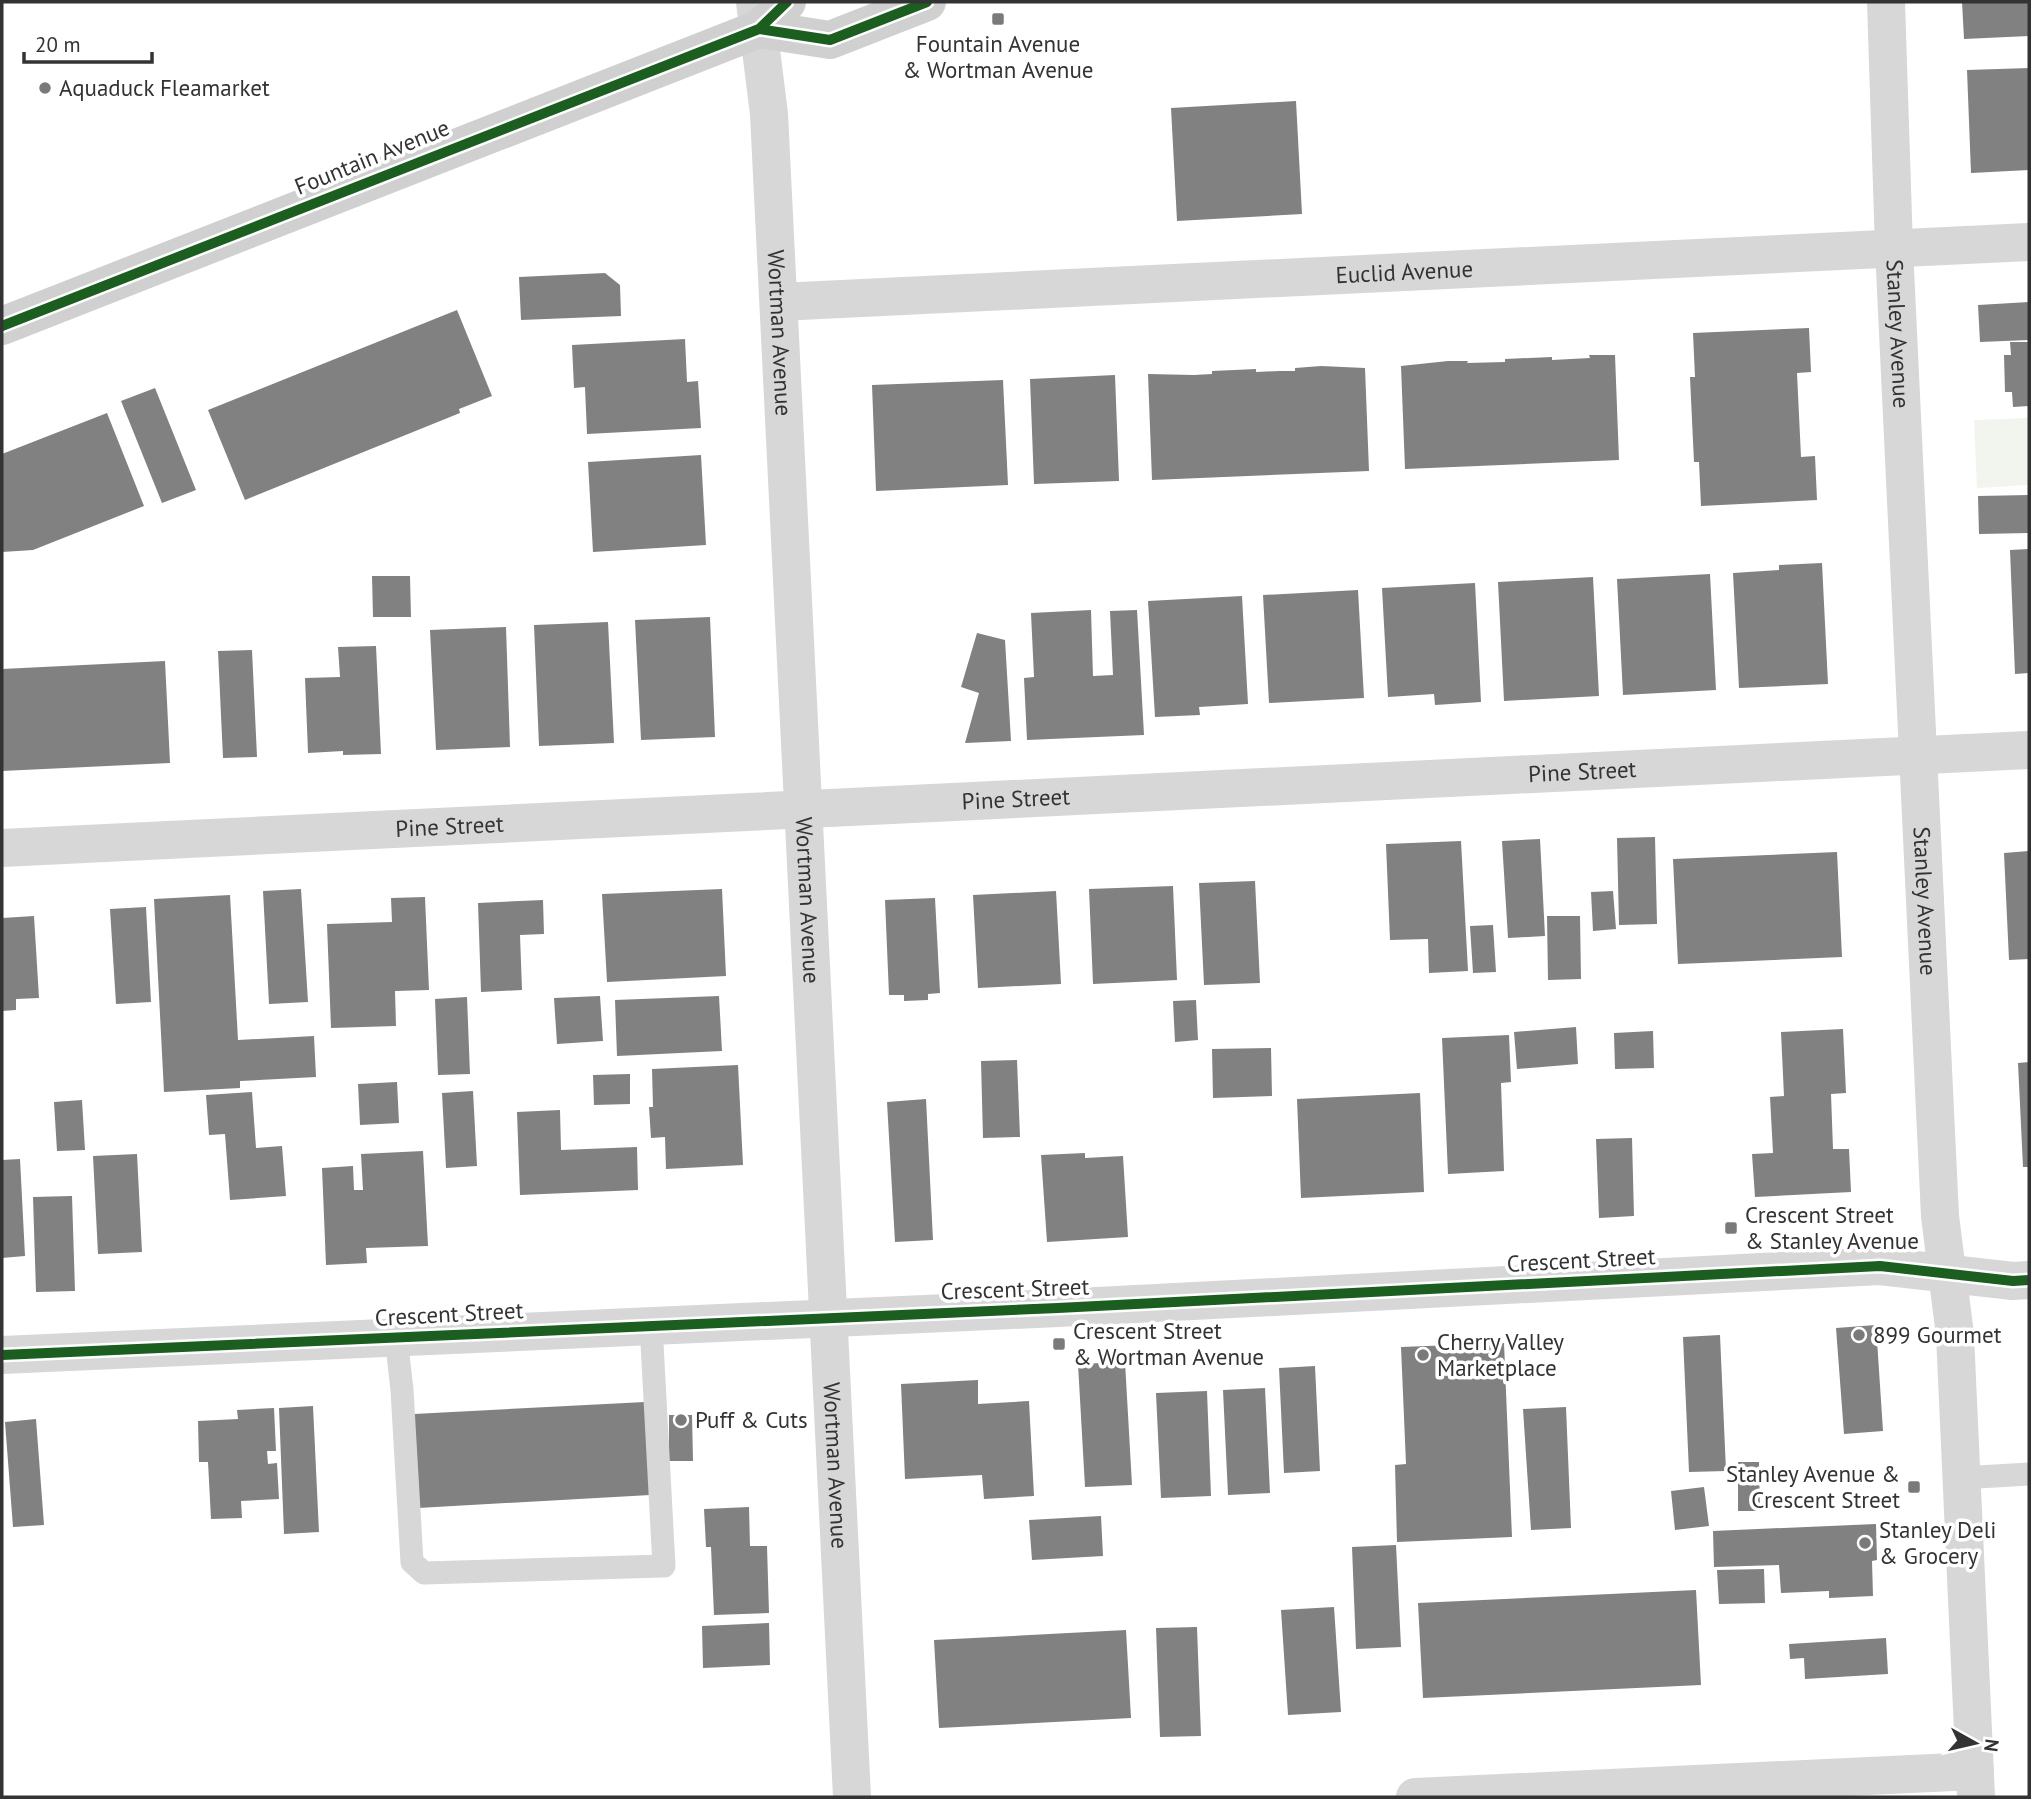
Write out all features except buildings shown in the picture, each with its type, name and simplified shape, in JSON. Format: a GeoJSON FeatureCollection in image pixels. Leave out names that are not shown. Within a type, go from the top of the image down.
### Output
{"type":"FeatureCollection","features":[{"type":"Feature","properties":{"kind":"main road","name":"Fountain Avenue"},"geometry":{"type":"LineString","coordinates":[[2,326],[787,2]]}},
{"type":"Feature","properties":{"kind":"main road"},"geometry":{"type":"LineString","coordinates":[[757,15],[830,40],[927,2]]}},
{"type":"Feature","properties":{"kind":"street","name":"Stanley Avenue"},"geometry":{"type":"LineString","coordinates":[[1886,2],[1894,248],[1940,1216],[1955,1335],[1976,1784]]}},
{"type":"Feature","properties":{"kind":"street","name":"Wortman Avenue"},"geometry":{"type":"LineString","coordinates":[[757,15],[769,114],[852,1797]]}},
{"type":"Feature","properties":{"kind":"street","name":"Euclid Avenue"},"geometry":{"type":"LineString","coordinates":[[779,302],[2029,242]]}},
{"type":"Feature","properties":{"kind":"street","name":"Pine Street"},"geometry":{"type":"LineString","coordinates":[[2,848],[2029,750]]}},
{"type":"Feature","properties":{"kind":"street","name":"Crescent Street"},"geometry":{"type":"LineString","coordinates":[[2,1355],[1058,1308],[1880,1266],[2013,1281],[2029,1280]]}},
{"type":"Feature","properties":{"kind":"street"},"geometry":{"type":"LineString","coordinates":[[1415,1797],[1976,1784]]}},
{"type":"Feature","properties":{"kind":"lane"},"geometry":{"type":"LineString","coordinates":[[396,1337],[402,1390],[412,1562],[424,1573],[664,1566],[651,1325]]}},
{"type":"Feature","properties":{"kind":"lane"},"geometry":{"type":"LineString","coordinates":[[1961,1478],[2029,1474]]}},
{"type":"Feature","properties":{"kind":"shaded area"},"geometry":{"type":"Polygon","coordinates":[[[2029,418],[2029,485],[1977,488],[1974,420],[2029,418]]]}},
{"type":"Feature","properties":{"kind":"cycle path"},"geometry":{"type":"LineString","coordinates":[[2,326],[759,29],[787,2]]}},
{"type":"Feature","properties":{"kind":"cycle path"},"geometry":{"type":"LineString","coordinates":[[759,29],[830,40],[927,2]]}},
{"type":"Feature","properties":{"kind":"cycle path"},"geometry":{"type":"LineString","coordinates":[[2,1355],[1058,1308],[1880,1266],[2013,1281],[2029,1280]]}},
{"type":"Feature","properties":{"kind":"place","name":"Fountain Avenue & Wortman Avenue"},"geometry":{"type":"Point","coordinates":[998,19]}},
{"type":"Feature","properties":{"kind":"place","name":"Aquaduck Fleamarket"},"geometry":{"type":"Point","coordinates":[45,88]}},
{"type":"Feature","properties":{"kind":"place","name":"Crescent Street & Stanley Avenue"},"geometry":{"type":"Point","coordinates":[1731,1228]}},
{"type":"Feature","properties":{"kind":"place","name":"899 Gourmet"},"geometry":{"type":"Point","coordinates":[1859,1335]}},
{"type":"Feature","properties":{"kind":"place","name":"Crescent Street & Wortman Avenue"},"geometry":{"type":"Point","coordinates":[1059,1344]}},
{"type":"Feature","properties":{"kind":"place","name":"Cherry Valley Marketplace"},"geometry":{"type":"Point","coordinates":[1423,1355]}},
{"type":"Feature","properties":{"kind":"place","name":"Puff & Cuts"},"geometry":{"type":"Point","coordinates":[681,1420]}},
{"type":"Feature","properties":{"kind":"place","name":"Stanley Avenue & Crescent Street"},"geometry":{"type":"Point","coordinates":[1914,1487]}},
{"type":"Feature","properties":{"kind":"place","name":"Stanley Deli & Grocery"},"geometry":{"type":"Point","coordinates":[1865,1543]}}]}
